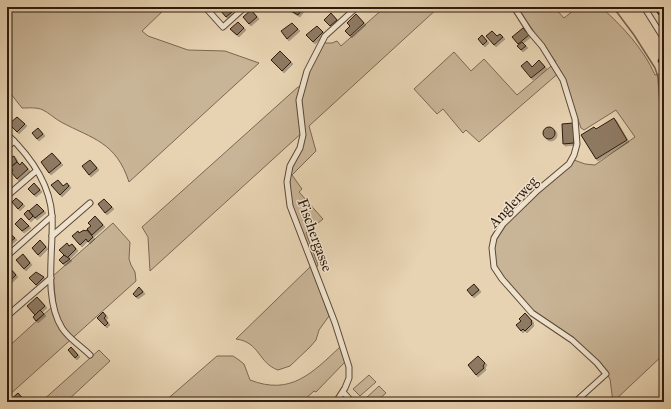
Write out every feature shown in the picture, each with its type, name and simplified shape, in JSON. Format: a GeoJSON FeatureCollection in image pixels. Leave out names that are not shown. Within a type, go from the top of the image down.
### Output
{"type":"FeatureCollection","features":[{"type":"Feature","properties":{"kind":"street"},"geometry":{"type":"LineString","coordinates":[[205,7],[223,27],[245,7]]}},
{"type":"Feature","properties":{"kind":"street","name":"Fischergasse"},"geometry":{"type":"LineString","coordinates":[[336,402],[343,392],[349,378],[349,367],[338,330],[290,206],[287,190],[288,174],[300,148],[303,135],[299,100],[307,71],[325,36],[357,7]]}},
{"type":"Feature","properties":{"kind":"street","name":"Anglerweg"},"geometry":{"type":"LineString","coordinates":[[514,7],[530,32],[542,46],[563,80],[575,119],[577,144],[574,155],[569,164],[538,190],[503,224],[494,238],[492,257],[494,267],[502,279],[532,313],[572,340],[597,363],[606,374],[575,402]]}},
{"type":"Feature","properties":{"kind":"street"},"geometry":{"type":"LineString","coordinates":[[644,7],[664,39]]}},
{"type":"Feature","properties":{"kind":"street"},"geometry":{"type":"LineString","coordinates":[[7,134],[28,156],[46,190],[52,216],[52,294],[61,327],[90,355]]}},
{"type":"Feature","properties":{"kind":"street"},"geometry":{"type":"LineString","coordinates":[[7,147],[14,141]]}},
{"type":"Feature","properties":{"kind":"street"},"geometry":{"type":"LineString","coordinates":[[7,196],[36,171]]}},
{"type":"Feature","properties":{"kind":"street"},"geometry":{"type":"LineString","coordinates":[[52,236],[90,204]]}},
{"type":"Feature","properties":{"kind":"street"},"geometry":{"type":"LineString","coordinates":[[7,256],[52,216]]}},
{"type":"Feature","properties":{"kind":"street"},"geometry":{"type":"LineString","coordinates":[[7,316],[51,278]]}},
{"type":"Feature","properties":{"kind":"street"},"geometry":{"type":"LineString","coordinates":[[343,392],[352,402]]}},
{"type":"Feature","properties":{"kind":"shaded area"},"geometry":{"type":"Polygon","coordinates":[[[7,7],[167,7],[142,31],[148,36],[188,50],[225,51],[259,63],[129,182],[124,169],[117,158],[102,143],[61,122],[41,109],[22,108],[7,89],[7,7]]]}},
{"type":"Feature","properties":{"kind":"shaded area"},"geometry":{"type":"Polygon","coordinates":[[[385,7],[439,7],[309,126],[316,151],[292,175],[302,189],[299,192],[323,219],[306,233],[318,265],[316,268],[301,234],[290,197],[291,173],[305,136],[305,130],[150,271],[148,237],[142,227],[298,87],[303,86],[316,56],[324,43],[332,43],[337,41],[341,46],[385,7]]]}},
{"type":"Feature","properties":{"kind":"shaded area"},"geometry":{"type":"Polygon","coordinates":[[[516,7],[554,7],[564,18],[578,7],[601,7],[632,38],[645,56],[655,75],[660,74],[662,104],[664,111],[664,354],[613,402],[610,379],[599,362],[530,308],[498,272],[494,251],[495,239],[509,220],[574,160],[585,164],[595,165],[635,137],[616,110],[584,130],[581,128],[561,71],[479,142],[466,130],[463,133],[443,109],[437,114],[414,89],[454,52],[471,71],[484,59],[517,95],[556,62],[516,7]]]}},
{"type":"Feature","properties":{"kind":"shaded area"},"geometry":{"type":"Polygon","coordinates":[[[113,223],[130,242],[129,259],[135,272],[136,281],[7,397],[7,348],[52,307],[56,306],[53,276],[113,223]]]}},
{"type":"Feature","properties":{"kind":"shaded area"},"geometry":{"type":"Polygon","coordinates":[[[311,266],[329,316],[319,330],[316,340],[310,347],[290,366],[278,370],[266,363],[255,348],[250,344],[236,339],[311,266]]]}},
{"type":"Feature","properties":{"kind":"shaded area"},"geometry":{"type":"Polygon","coordinates":[[[340,347],[345,362],[316,392],[314,391],[302,402],[164,402],[217,356],[233,356],[239,360],[244,364],[250,380],[264,384],[277,385],[300,379],[310,373],[340,347]]]}},
{"type":"Feature","properties":{"kind":"shaded area"},"geometry":{"type":"Polygon","coordinates":[[[99,350],[110,361],[66,402],[41,402],[99,350]]]}},
{"type":"Feature","properties":{"kind":"shaded area"},"geometry":{"type":"Polygon","coordinates":[[[369,375],[376,382],[360,396],[353,389],[369,375]]]}},
{"type":"Feature","properties":{"kind":"shaded area"},"geometry":{"type":"Polygon","coordinates":[[[379,386],[386,393],[376,402],[365,402],[364,400],[379,386]]]}},
{"type":"Feature","properties":{"kind":"building"},"geometry":{"type":"Polygon","coordinates":[[[221,7],[228,7],[232,12],[226,17],[219,9],[221,7]]]}},
{"type":"Feature","properties":{"kind":"building"},"geometry":{"type":"Polygon","coordinates":[[[664,7],[664,12],[659,15],[654,8],[664,7]]]}},
{"type":"Feature","properties":{"kind":"building"},"geometry":{"type":"Polygon","coordinates":[[[286,8],[303,8],[298,15],[286,8]]]}},
{"type":"Feature","properties":{"kind":"building"},"geometry":{"type":"Polygon","coordinates":[[[251,10],[257,17],[249,24],[243,17],[251,10]]]}},
{"type":"Feature","properties":{"kind":"building"},"geometry":{"type":"Polygon","coordinates":[[[331,13],[337,20],[330,26],[324,20],[331,13]]]}},
{"type":"Feature","properties":{"kind":"building"},"geometry":{"type":"Polygon","coordinates":[[[356,14],[364,23],[350,36],[345,31],[350,26],[347,23],[356,14]]]}},
{"type":"Feature","properties":{"kind":"building"},"geometry":{"type":"Polygon","coordinates":[[[238,22],[244,28],[237,35],[230,29],[238,22]]]}},
{"type":"Feature","properties":{"kind":"building"},"geometry":{"type":"Polygon","coordinates":[[[292,23],[298,29],[287,39],[281,31],[292,23]]]}},
{"type":"Feature","properties":{"kind":"building"},"geometry":{"type":"Polygon","coordinates":[[[317,26],[323,32],[313,42],[306,35],[317,26]]]}},
{"type":"Feature","properties":{"kind":"building"},"geometry":{"type":"Polygon","coordinates":[[[523,28],[529,35],[518,44],[512,37],[523,28]]]}},
{"type":"Feature","properties":{"kind":"building"},"geometry":{"type":"Polygon","coordinates":[[[492,31],[497,36],[500,34],[503,37],[494,45],[486,36],[492,31]]]}},
{"type":"Feature","properties":{"kind":"building"},"geometry":{"type":"Polygon","coordinates":[[[482,35],[487,41],[483,45],[478,39],[482,35]]]}},
{"type":"Feature","properties":{"kind":"building"},"geometry":{"type":"Polygon","coordinates":[[[522,42],[526,46],[521,50],[517,46],[522,42]]]}},
{"type":"Feature","properties":{"kind":"building"},"geometry":{"type":"Polygon","coordinates":[[[280,51],[291,62],[282,71],[271,60],[280,51]]]}},
{"type":"Feature","properties":{"kind":"building"},"geometry":{"type":"Polygon","coordinates":[[[660,57],[664,57],[664,71],[658,61],[660,57]]]}},
{"type":"Feature","properties":{"kind":"building"},"geometry":{"type":"Polygon","coordinates":[[[539,60],[545,67],[531,78],[521,66],[527,61],[532,67],[539,60]]]}},
{"type":"Feature","properties":{"kind":"building"},"geometry":{"type":"Polygon","coordinates":[[[17,117],[25,124],[17,132],[9,124],[17,117]]]}},
{"type":"Feature","properties":{"kind":"building"},"geometry":{"type":"Polygon","coordinates":[[[614,118],[627,140],[596,159],[581,135],[594,127],[596,129],[614,118]]]}},
{"type":"Feature","properties":{"kind":"building"},"geometry":{"type":"Polygon","coordinates":[[[573,123],[574,143],[563,144],[562,124],[573,123]]]}},
{"type":"Feature","properties":{"kind":"building"},"geometry":{"type":"Polygon","coordinates":[[[547,127],[551,127],[555,133],[551,139],[547,139],[543,135],[543,131],[547,127]]]}},
{"type":"Feature","properties":{"kind":"building"},"geometry":{"type":"Polygon","coordinates":[[[38,128],[43,134],[37,139],[32,133],[38,128]]]}},
{"type":"Feature","properties":{"kind":"building"},"geometry":{"type":"Polygon","coordinates":[[[52,153],[61,163],[49,173],[41,162],[52,153]]]}},
{"type":"Feature","properties":{"kind":"building"},"geometry":{"type":"Polygon","coordinates":[[[14,156],[17,162],[7,170],[7,159],[14,156]]]}},
{"type":"Feature","properties":{"kind":"building"},"geometry":{"type":"Polygon","coordinates":[[[90,160],[97,168],[89,175],[82,166],[90,160]]]}},
{"type":"Feature","properties":{"kind":"building"},"geometry":{"type":"Polygon","coordinates":[[[17,162],[20,165],[22,162],[28,169],[17,179],[11,172],[13,171],[11,167],[17,162]]]}},
{"type":"Feature","properties":{"kind":"building"},"geometry":{"type":"Polygon","coordinates":[[[58,180],[63,186],[67,183],[69,186],[60,195],[51,185],[58,180]]]}},
{"type":"Feature","properties":{"kind":"building"},"geometry":{"type":"Polygon","coordinates":[[[34,183],[40,190],[34,195],[28,189],[34,183]]]}},
{"type":"Feature","properties":{"kind":"building"},"geometry":{"type":"Polygon","coordinates":[[[16,198],[23,204],[18,209],[12,202],[16,198]]]}},
{"type":"Feature","properties":{"kind":"building"},"geometry":{"type":"Polygon","coordinates":[[[104,199],[112,207],[105,213],[98,204],[104,199]]]}},
{"type":"Feature","properties":{"kind":"building"},"geometry":{"type":"Polygon","coordinates":[[[37,204],[44,211],[35,218],[29,211],[37,204]]]}},
{"type":"Feature","properties":{"kind":"building"},"geometry":{"type":"Polygon","coordinates":[[[28,210],[33,216],[29,220],[24,214],[28,210]]]}},
{"type":"Feature","properties":{"kind":"building"},"geometry":{"type":"Polygon","coordinates":[[[95,216],[103,225],[92,235],[87,229],[91,226],[88,223],[95,216]]]}},
{"type":"Feature","properties":{"kind":"building"},"geometry":{"type":"Polygon","coordinates":[[[21,218],[29,226],[22,231],[15,224],[21,218]]]}},
{"type":"Feature","properties":{"kind":"building"},"geometry":{"type":"Polygon","coordinates":[[[87,230],[93,237],[88,242],[86,239],[80,245],[72,236],[78,231],[79,233],[87,230]]]}},
{"type":"Feature","properties":{"kind":"building"},"geometry":{"type":"Polygon","coordinates":[[[7,231],[15,238],[7,243],[7,231]]]}},
{"type":"Feature","properties":{"kind":"building"},"geometry":{"type":"Polygon","coordinates":[[[40,240],[46,247],[38,255],[32,248],[40,240]]]}},
{"type":"Feature","properties":{"kind":"building"},"geometry":{"type":"Polygon","coordinates":[[[67,243],[69,246],[72,244],[76,249],[67,258],[59,250],[67,243]]]}},
{"type":"Feature","properties":{"kind":"building"},"geometry":{"type":"Polygon","coordinates":[[[23,254],[30,263],[24,269],[16,260],[23,254]]]}},
{"type":"Feature","properties":{"kind":"building"},"geometry":{"type":"Polygon","coordinates":[[[64,255],[70,259],[63,264],[59,260],[64,255]]]}},
{"type":"Feature","properties":{"kind":"building"},"geometry":{"type":"Polygon","coordinates":[[[9,267],[16,275],[10,281],[7,278],[7,269],[9,267]]]}},
{"type":"Feature","properties":{"kind":"building"},"geometry":{"type":"Polygon","coordinates":[[[36,272],[44,277],[36,285],[29,278],[36,272]]]}},
{"type":"Feature","properties":{"kind":"building"},"geometry":{"type":"Polygon","coordinates":[[[474,284],[479,290],[472,296],[467,290],[474,284]]]}},
{"type":"Feature","properties":{"kind":"building"},"geometry":{"type":"Polygon","coordinates":[[[139,287],[143,292],[136,297],[133,294],[139,287]]]}},
{"type":"Feature","properties":{"kind":"building"},"geometry":{"type":"Polygon","coordinates":[[[37,297],[45,306],[35,315],[27,306],[37,297]]]}},
{"type":"Feature","properties":{"kind":"building"},"geometry":{"type":"Polygon","coordinates":[[[40,310],[44,314],[36,321],[33,317],[40,310]]]}},
{"type":"Feature","properties":{"kind":"building"},"geometry":{"type":"Polygon","coordinates":[[[103,312],[106,316],[104,318],[108,323],[105,326],[97,318],[103,312]]]}},
{"type":"Feature","properties":{"kind":"building"},"geometry":{"type":"Polygon","coordinates":[[[525,313],[532,321],[532,324],[525,331],[523,329],[521,331],[516,325],[521,321],[519,319],[525,313]]]}},
{"type":"Feature","properties":{"kind":"building"},"geometry":{"type":"Polygon","coordinates":[[[71,347],[78,355],[75,358],[68,350],[71,347]]]}},
{"type":"Feature","properties":{"kind":"building"},"geometry":{"type":"Polygon","coordinates":[[[478,356],[485,363],[483,366],[484,368],[476,375],[468,365],[478,356]]]}},
{"type":"Feature","properties":{"kind":"building"},"geometry":{"type":"Polygon","coordinates":[[[18,393],[24,400],[22,402],[8,402],[18,393]]]}},
{"type":"Feature","properties":{"kind":"waterway"},"geometry":{"type":"LineString","coordinates":[[613,7],[634,35],[655,68],[658,77],[660,105],[664,116]]}}]}
